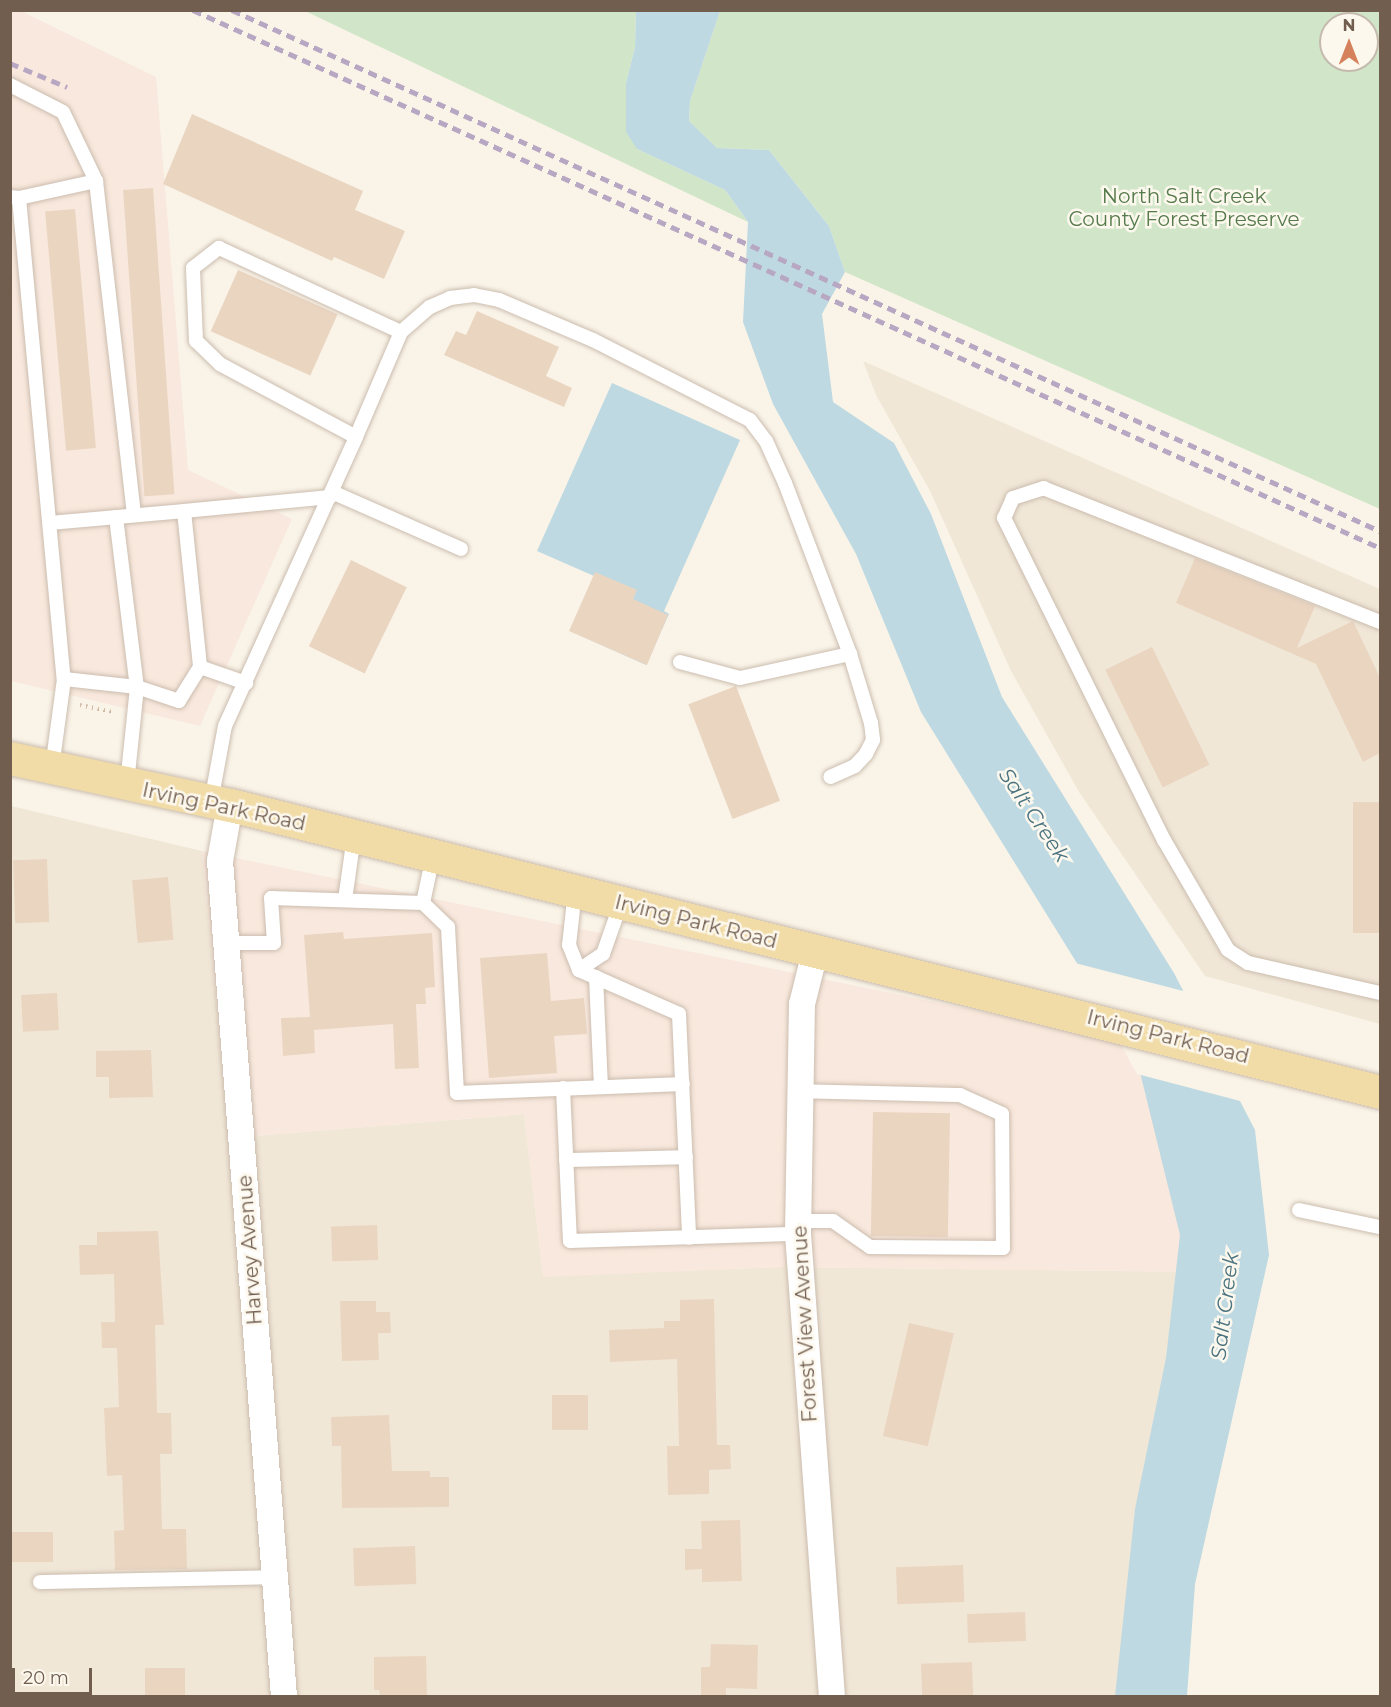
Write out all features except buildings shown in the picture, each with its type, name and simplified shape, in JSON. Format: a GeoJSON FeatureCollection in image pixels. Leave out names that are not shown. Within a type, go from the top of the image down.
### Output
{"type":"FeatureCollection","features":[{"type":"Feature","properties":{"kind":"main road","name":"Irving Park Road"},"geometry":{"type":"LineString","coordinates":[[10,758],[127,786],[220,803],[815,952],[1253,1057],[1380,1092]]}},
{"type":"Feature","properties":{"kind":"street","name":"Harvey Avenue"},"geometry":{"type":"LineString","coordinates":[[220,803],[220,861],[284,1696]]}},
{"type":"Feature","properties":{"kind":"street","name":"Forest View Avenue"},"geometry":{"type":"LineString","coordinates":[[815,952],[803,997],[798,1227],[832,1696]]}},
{"type":"Feature","properties":{"kind":"lane"},"geometry":{"type":"LineString","coordinates":[[10,85],[63,112],[96,181],[134,515]]}},
{"type":"Feature","properties":{"kind":"lane"},"geometry":{"type":"LineString","coordinates":[[52,768],[64,679],[50,523],[15,198],[96,181]]}},
{"type":"Feature","properties":{"kind":"lane"},"geometry":{"type":"LineString","coordinates":[[356,437],[220,364],[196,341],[193,268],[219,248],[401,332]]}},
{"type":"Feature","properties":{"kind":"lane"},"geometry":{"type":"LineString","coordinates":[[220,803],[225,726],[331,494],[401,332],[430,307],[450,298],[474,295],[499,300],[593,340],[750,420],[766,441],[785,483],[850,654],[873,740],[855,766],[830,777]]}},
{"type":"Feature","properties":{"kind":"lane"},"geometry":{"type":"LineString","coordinates":[[1380,622],[1044,488],[1013,498],[1004,518],[1164,840],[1228,950],[1248,963],[1380,993]]}},
{"type":"Feature","properties":{"kind":"lane"},"geometry":{"type":"LineString","coordinates":[[50,523],[184,511],[331,494],[461,549]]}},
{"type":"Feature","properties":{"kind":"lane"},"geometry":{"type":"LineString","coordinates":[[64,679],[137,687],[179,700],[200,667],[184,511]]}},
{"type":"Feature","properties":{"kind":"lane"},"geometry":{"type":"LineString","coordinates":[[116,517],[137,687],[127,786]]}},
{"type":"Feature","properties":{"kind":"lane"},"geometry":{"type":"LineString","coordinates":[[680,662],[740,678],[850,654]]}},
{"type":"Feature","properties":{"kind":"lane"},"geometry":{"type":"LineString","coordinates":[[200,667],[246,683]]}},
{"type":"Feature","properties":{"kind":"lane"},"geometry":{"type":"LineString","coordinates":[[345,900],[354,836]]}},
{"type":"Feature","properties":{"kind":"lane"},"geometry":{"type":"LineString","coordinates":[[423,903],[433,855]]}},
{"type":"Feature","properties":{"kind":"lane"},"geometry":{"type":"LineString","coordinates":[[575,891],[569,945],[579,970],[679,1014],[689,1238]]}},
{"type":"Feature","properties":{"kind":"lane"},"geometry":{"type":"LineString","coordinates":[[226,943],[274,943],[271,898],[423,903],[448,927],[458,1093],[683,1084]]}},
{"type":"Feature","properties":{"kind":"lane"},"geometry":{"type":"LineString","coordinates":[[579,970],[603,954],[621,903]]}},
{"type":"Feature","properties":{"kind":"lane"},"geometry":{"type":"LineString","coordinates":[[596,977],[601,1087]]}},
{"type":"Feature","properties":{"kind":"lane"},"geometry":{"type":"LineString","coordinates":[[562,1088],[570,1241],[689,1238],[798,1227],[833,1221],[870,1247],[1003,1248],[1002,1114],[960,1095],[800,1091]]}},
{"type":"Feature","properties":{"kind":"lane"},"geometry":{"type":"LineString","coordinates":[[566,1160],[686,1157]]}},
{"type":"Feature","properties":{"kind":"lane"},"geometry":{"type":"LineString","coordinates":[[1299,1210],[1380,1227]]}},
{"type":"Feature","properties":{"kind":"lane"},"geometry":{"type":"LineString","coordinates":[[40,1582],[275,1577]]}},
{"type":"Feature","properties":{"kind":"path"},"geometry":{"type":"LineString","coordinates":[[77,704],[121,714]]}},
{"type":"Feature","properties":{"kind":"shaded area"},"geometry":{"type":"Polygon","coordinates":[[[19,10],[156,77],[188,470],[292,519],[200,726],[11,681],[10,11],[19,10]]]}},
{"type":"Feature","properties":{"kind":"shaded area"},"geometry":{"type":"Polygon","coordinates":[[[863,361],[1380,589],[1380,1024],[1205,976],[1079,792],[1011,671],[930,491],[876,395],[863,361]]]}},
{"type":"Feature","properties":{"kind":"shaded area"},"geometry":{"type":"Polygon","coordinates":[[[11,806],[202,851],[229,1138],[524,1114],[543,1276],[782,1267],[1212,1272],[1165,1696],[11,1696],[11,806]]]}},
{"type":"Feature","properties":{"kind":"shaded area"},"geometry":{"type":"Polygon","coordinates":[[[202,851],[1143,1045],[1212,1272],[782,1267],[543,1277],[524,1114],[229,1138],[202,851]]]}},
{"type":"Feature","properties":{"kind":"green space"},"geometry":{"type":"Polygon","coordinates":[[[305,11],[636,11],[635,47],[626,83],[637,149],[725,190],[748,222],[305,11]]]}},
{"type":"Feature","properties":{"kind":"green space","name":"North Salt Creek County Forest Preserve"},"geometry":{"type":"Polygon","coordinates":[[[720,11],[1380,11],[1380,509],[845,272],[829,226],[769,150],[717,148],[689,121],[690,101],[720,11]]]}},
{"type":"Feature","properties":{"kind":"water","name":"Salt Creek"},"geometry":{"type":"Polygon","coordinates":[[[636,11],[720,11],[690,101],[689,121],[717,148],[769,150],[829,226],[845,272],[822,314],[833,402],[894,443],[931,514],[1002,697],[1174,973],[1255,1130],[1269,1255],[1195,1584],[1187,1696],[1115,1696],[1135,1509],[1166,1358],[1180,1235],[1137,1060],[921,712],[856,554],[773,404],[743,322],[748,222],[725,190],[637,149],[626,132],[626,83],[635,47],[636,11]]]}},
{"type":"Feature","properties":{"kind":"water"},"geometry":{"type":"Polygon","coordinates":[[[612,383],[740,440],[664,611],[669,614],[646,665],[570,631],[594,576],[537,551],[612,383]]]}},
{"type":"Feature","properties":{"kind":"pier"},"geometry":{"type":"Polygon","coordinates":[[[1075,963],[1187,992],[1244,1102],[1137,1074],[1075,963]]]}},
{"type":"Feature","properties":{"kind":"railway"},"geometry":{"type":"LineString","coordinates":[[193,10],[1380,548]]}},
{"type":"Feature","properties":{"kind":"railway"},"geometry":{"type":"LineString","coordinates":[[232,10],[1380,531]]}},
{"type":"Feature","properties":{"kind":"railway"},"geometry":{"type":"LineString","coordinates":[[10,63],[67,87]]}}]}
